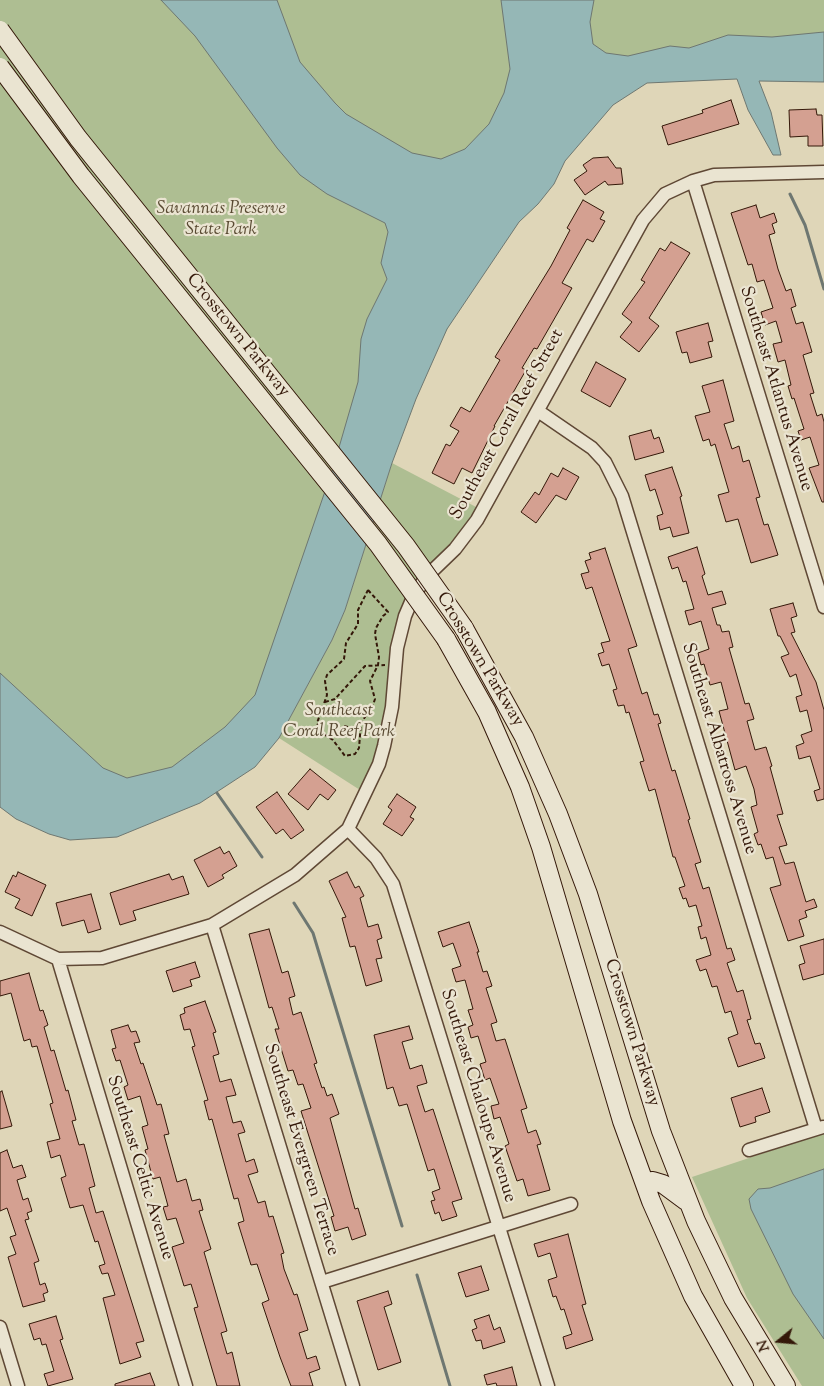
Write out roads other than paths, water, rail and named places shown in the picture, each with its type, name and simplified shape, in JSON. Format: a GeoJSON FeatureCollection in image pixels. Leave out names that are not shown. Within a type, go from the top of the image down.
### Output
{"type":"FeatureCollection","features":[{"type":"Feature","properties":{"kind":"main road","name":"Crosstown Parkway"},"geometry":{"type":"LineString","coordinates":[[0,30],[78,138],[400,539],[464,628],[524,737],[566,832],[597,922],[660,1131],[688,1203],[733,1298],[786,1386]]}},
{"type":"Feature","properties":{"kind":"main road","name":"Crosstown Parkway"},"geometry":{"type":"LineString","coordinates":[[0,67],[81,176],[378,544],[446,639],[487,712],[524,796],[541,847],[622,1121],[644,1182],[690,1290],[744,1386]]}},
{"type":"Feature","properties":{"kind":"main road"},"geometry":{"type":"LineString","coordinates":[[644,1182],[653,1181],[663,1184],[688,1203]]}},
{"type":"Feature","properties":{"kind":"street","name":"Southeast Coral Reef Street"},"geometry":{"type":"LineString","coordinates":[[0,932],[58,959],[102,958],[212,925],[295,875],[348,829],[379,764],[384,746],[392,708],[396,648],[410,603],[427,576],[455,549],[477,520],[643,220],[666,194],[693,181],[714,175],[824,172]]}},
{"type":"Feature","properties":{"kind":"street","name":"Southeast Atlantus Avenue"},"geometry":{"type":"LineString","coordinates":[[693,181],[824,607]]}},
{"type":"Feature","properties":{"kind":"street","name":"Southeast Albatross Avenue"},"geometry":{"type":"LineString","coordinates":[[538,411],[592,448],[605,462],[622,496],[820,1127]]}},
{"type":"Feature","properties":{"kind":"street","name":"Southeast Chaloupe Avenue"},"geometry":{"type":"LineString","coordinates":[[348,829],[376,858],[393,884],[548,1386]]}},
{"type":"Feature","properties":{"kind":"street","name":"Southeast Evergreen Terrace"},"geometry":{"type":"LineString","coordinates":[[212,925],[353,1386]]}},
{"type":"Feature","properties":{"kind":"street","name":"Southeast Celtic Avenue"},"geometry":{"type":"LineString","coordinates":[[58,959],[186,1386]]}},
{"type":"Feature","properties":{"kind":"street"},"geometry":{"type":"LineString","coordinates":[[749,1150],[820,1127]]}},
{"type":"Feature","properties":{"kind":"street"},"geometry":{"type":"LineString","coordinates":[[322,1282],[570,1204]]}},
{"type":"Feature","properties":{"kind":"street"},"geometry":{"type":"LineString","coordinates":[[0,1327],[18,1386]]}},
{"type":"Feature","properties":{"kind":"water"},"geometry":{"type":"Polygon","coordinates":[[[161,0],[277,0],[300,62],[346,114],[412,153],[441,159],[465,149],[489,124],[504,93],[510,69],[501,0],[594,0],[590,22],[593,44],[606,53],[628,56],[670,46],[689,48],[728,35],[772,37],[824,32],[824,82],[759,81],[771,112],[781,155],[773,155],[748,110],[737,79],[647,83],[613,105],[565,161],[554,184],[538,204],[519,222],[447,329],[416,399],[392,463],[345,610],[332,640],[279,738],[255,767],[200,803],[117,837],[70,840],[49,834],[16,819],[0,807],[0,673],[103,768],[127,778],[172,767],[225,727],[255,695],[333,468],[358,382],[361,339],[367,319],[387,279],[381,263],[388,232],[385,223],[327,194],[300,175],[277,148],[195,36],[161,0]]]}},
{"type":"Feature","properties":{"kind":"water"},"geometry":{"type":"Polygon","coordinates":[[[824,1169],[824,1339],[793,1294],[751,1209],[749,1199],[758,1189],[770,1188],[824,1169]]]}},
{"type":"Feature","properties":{"kind":"waterway"},"geometry":{"type":"LineString","coordinates":[[790,194],[805,225],[824,289]]}},
{"type":"Feature","properties":{"kind":"waterway"},"geometry":{"type":"LineString","coordinates":[[217,793],[262,857]]}},
{"type":"Feature","properties":{"kind":"waterway"},"geometry":{"type":"LineString","coordinates":[[294,903],[313,933],[402,1226]]}},
{"type":"Feature","properties":{"kind":"waterway"},"geometry":{"type":"LineString","coordinates":[[417,1275],[450,1386]]}},
{"type":"Feature","properties":{"kind":"park label","name":"Savannas Preserve State Park"},"geometry":{"type":"Point","coordinates":[221,220]}},
{"type":"Feature","properties":{"kind":"park label","name":"Southeast Coral Reef Park"},"geometry":{"type":"Point","coordinates":[339,722]}}]}
